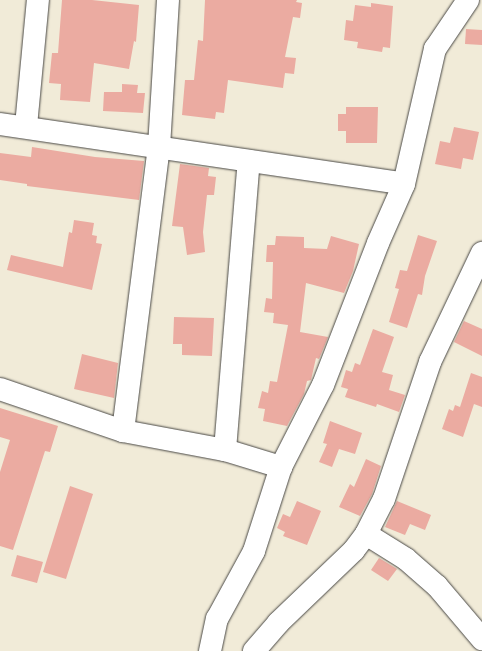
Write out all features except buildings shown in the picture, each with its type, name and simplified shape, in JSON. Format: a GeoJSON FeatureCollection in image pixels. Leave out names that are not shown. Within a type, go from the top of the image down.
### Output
{"type":"FeatureCollection","features":[{"type":"Feature","properties":{"kind":"street"},"geometry":{"type":"LineString","coordinates":[[26,126],[38,0]]}},
{"type":"Feature","properties":{"kind":"street"},"geometry":{"type":"LineString","coordinates":[[122,431],[160,147],[168,0]]}},
{"type":"Feature","properties":{"kind":"street"},"geometry":{"type":"LineString","coordinates":[[210,651],[217,619],[254,550],[281,467],[323,385],[378,243],[404,184],[435,49],[468,0]]}},
{"type":"Feature","properties":{"kind":"street"},"geometry":{"type":"LineString","coordinates":[[0,124],[26,126],[404,184]]}},
{"type":"Feature","properties":{"kind":"street"},"geometry":{"type":"LineString","coordinates":[[225,450],[249,161]]}},
{"type":"Feature","properties":{"kind":"street"},"geometry":{"type":"LineString","coordinates":[[254,651],[278,623],[354,550],[366,534],[384,499],[430,362],[475,287],[482,253]]}},
{"type":"Feature","properties":{"kind":"street"},"geometry":{"type":"LineString","coordinates":[[0,389],[122,431],[225,450],[281,467]]}},
{"type":"Feature","properties":{"kind":"street"},"geometry":{"type":"LineString","coordinates":[[366,534],[406,559],[437,586],[482,639]]}}]}
